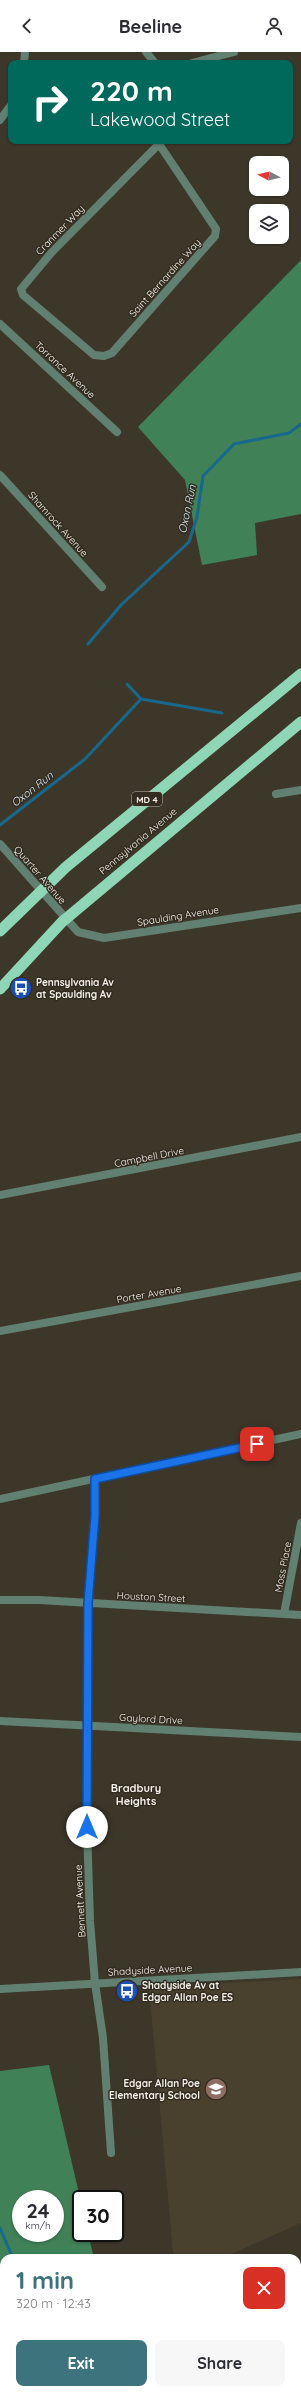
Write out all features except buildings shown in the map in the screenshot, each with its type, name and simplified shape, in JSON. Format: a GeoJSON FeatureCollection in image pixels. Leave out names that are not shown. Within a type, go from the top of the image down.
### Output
{"type":"FeatureCollection","features":[{"type":"Feature","properties":{"kind":"highway","name":"MD 4"},"geometry":{"type":"LineString","coordinates":[[0,931],[40,891],[126,816],[301,674]]}},
{"type":"Feature","properties":{"kind":"highway","name":"Pennsylvania Avenue"},"geometry":{"type":"LineString","coordinates":[[0,989],[65,918],[301,722]]}},
{"type":"Feature","properties":{"kind":"street"},"geometry":{"type":"LineString","coordinates":[[146,52],[153,60]]}},
{"type":"Feature","properties":{"kind":"street"},"geometry":{"type":"LineString","coordinates":[[203,60],[234,52]]}},
{"type":"Feature","properties":{"kind":"street"},"geometry":{"type":"LineString","coordinates":[[0,120],[8,109]]}},
{"type":"Feature","properties":{"kind":"street","name":"Cranmer Way"},"geometry":{"type":"LineString","coordinates":[[64,330],[22,295],[22,287],[52,252],[158,144]]}},
{"type":"Feature","properties":{"kind":"street","name":"Saint Bernardine Way"},"geometry":{"type":"LineString","coordinates":[[64,330],[91,354],[100,356],[110,354],[214,238],[216,229],[160,144]]}},
{"type":"Feature","properties":{"kind":"street","name":"Torrance Avenue"},"geometry":{"type":"LineString","coordinates":[[0,324],[117,432]]}},
{"type":"Feature","properties":{"kind":"street","name":"Shamrock Avenue"},"geometry":{"type":"LineString","coordinates":[[0,475],[102,587]]}},
{"type":"Feature","properties":{"kind":"street"},"geometry":{"type":"LineString","coordinates":[[276,794],[301,790]]}},
{"type":"Feature","properties":{"kind":"street","name":"Quarter Avenue"},"geometry":{"type":"LineString","coordinates":[[0,844],[65,918]]}},
{"type":"Feature","properties":{"kind":"street","name":"Spaulding Avenue"},"geometry":{"type":"LineString","coordinates":[[65,918],[78,932],[104,938],[301,908]]}},
{"type":"Feature","properties":{"kind":"street","name":"Campbell Drive"},"geometry":{"type":"LineString","coordinates":[[0,1195],[301,1137]]}},
{"type":"Feature","properties":{"kind":"street","name":"Porter Avenue"},"geometry":{"type":"LineString","coordinates":[[0,1331],[301,1276]]}},
{"type":"Feature","properties":{"kind":"street"},"geometry":{"type":"LineString","coordinates":[[0,1499],[301,1434]]}},
{"type":"Feature","properties":{"kind":"street","name":"Bennett Avenue"},"geometry":{"type":"LineString","coordinates":[[95,1479],[95,1516],[88,1603],[88,1873],[95,1983],[103,2038],[111,2153]]}},
{"type":"Feature","properties":{"kind":"street","name":"Moss Place"},"geometry":{"type":"LineString","coordinates":[[284,1614],[301,1523]]}},
{"type":"Feature","properties":{"kind":"street","name":"Houston Street"},"geometry":{"type":"LineString","coordinates":[[0,1600],[39,1600],[301,1616]]}},
{"type":"Feature","properties":{"kind":"street","name":"Gaylord Drive"},"geometry":{"type":"LineString","coordinates":[[0,1721],[301,1736]]}},
{"type":"Feature","properties":{"kind":"street","name":"Shadyside Avenue"},"geometry":{"type":"LineString","coordinates":[[0,1989],[301,1972]]}},
{"type":"Feature","properties":{"kind":"shaded area"},"geometry":{"type":"Polygon","coordinates":[[[301,1979],[301,2223],[231,2254],[175,2254],[173,2252],[149,1987],[301,1979]]]}},
{"type":"Feature","properties":{"kind":"green space"},"geometry":{"type":"Polygon","coordinates":[[[301,260],[301,514],[255,523],[257,555],[202,565],[185,480],[138,427],[301,260]]]}},
{"type":"Feature","properties":{"kind":"green space"},"geometry":{"type":"Polygon","coordinates":[[[49,2065],[78,2190],[72,2190],[72,2242],[90,2242],[93,2254],[0,2254],[0,2071],[49,2065]]]}},
{"type":"Feature","properties":{"kind":"waterway","name":"Oxon Run"},"geometry":{"type":"LineString","coordinates":[[88,644],[121,605],[189,542],[197,517],[203,476],[234,444],[289,433],[301,424]]}},
{"type":"Feature","properties":{"kind":"waterway","name":"Oxon Run"},"geometry":{"type":"LineString","coordinates":[[127,684],[141,699]]}},
{"type":"Feature","properties":{"kind":"waterway","name":"Oxon Run"},"geometry":{"type":"LineString","coordinates":[[0,825],[85,759],[141,699],[222,713]]}},
{"type":"Feature","properties":{"kind":"waterway","name":"Oxon Run"},"geometry":{"type":"LineString","coordinates":[[0,2228],[11,2254]]}},
{"type":"Feature","properties":{"kind":"place","name":"Pennsylvania Av at Spaulding Av"},"geometry":{"type":"Point","coordinates":[21,988]}},
{"type":"Feature","properties":{"kind":"place","name":"Shadyside Av at Edgar Allan Poe ES"},"geometry":{"type":"Point","coordinates":[127,1991]}},
{"type":"Feature","properties":{"kind":"place","name":"Edgar Allan Poe Elementary School"},"geometry":{"type":"Point","coordinates":[216,2089]}},
{"type":"Feature","properties":{"kind":"district","name":"Bradbury Heights"},"geometry":{"type":"Point","coordinates":[136,1794]}},
{"type":"Feature","properties":{"kind":"route"},"geometry":{"type":"LineString","coordinates":[[87,1827],[88,1603],[95,1516],[95,1479],[257,1444]]}}]}
